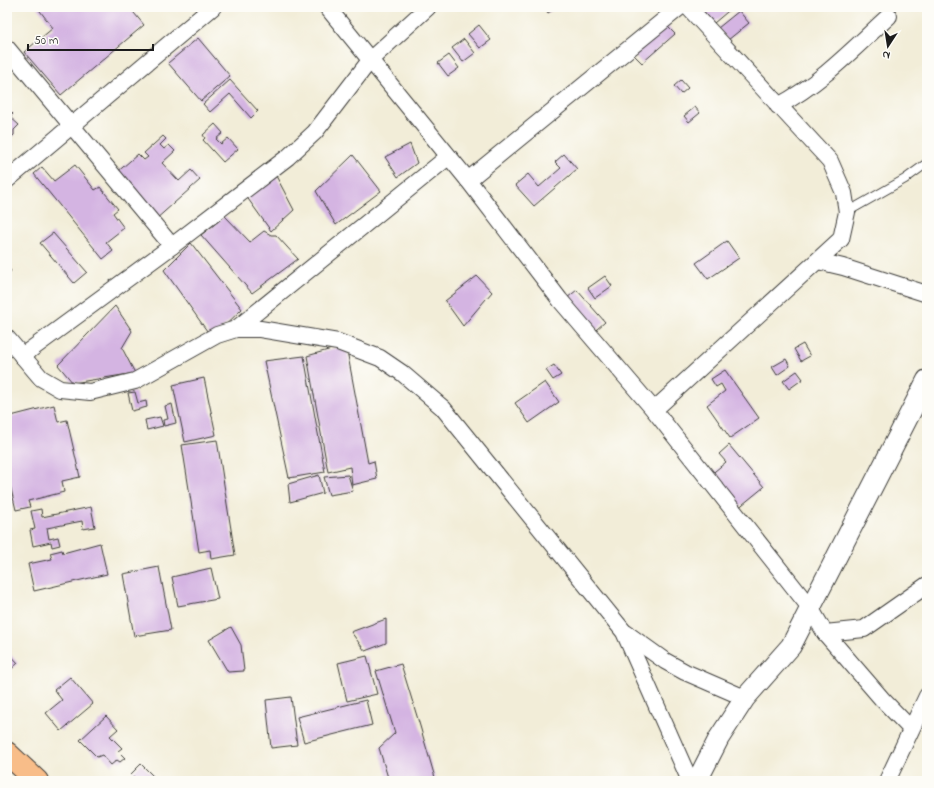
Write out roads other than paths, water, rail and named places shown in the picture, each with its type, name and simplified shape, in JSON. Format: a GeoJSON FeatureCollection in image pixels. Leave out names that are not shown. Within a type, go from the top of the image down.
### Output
{"type":"FeatureCollection","features":[{"type":"Feature","properties":{"kind":"highway"},"geometry":{"type":"LineString","coordinates":[[7,753],[37,781]]}},
{"type":"Feature","properties":{"kind":"street"},"geometry":{"type":"LineString","coordinates":[[7,180],[213,7]]}},
{"type":"Feature","properties":{"kind":"street"},"geometry":{"type":"LineString","coordinates":[[328,7],[468,180],[560,300],[654,410],[811,609],[825,633],[910,728]]}},
{"type":"Feature","properties":{"kind":"street"},"geometry":{"type":"LineString","coordinates":[[22,356],[172,246],[288,157],[315,132],[371,59],[428,7]]}},
{"type":"Feature","properties":{"kind":"street"},"geometry":{"type":"LineString","coordinates":[[468,180],[680,7]]}},
{"type":"Feature","properties":{"kind":"street"},"geometry":{"type":"LineString","coordinates":[[654,410],[841,239],[847,212],[844,192],[830,161],[688,7]]}},
{"type":"Feature","properties":{"kind":"street"},"geometry":{"type":"LineString","coordinates":[[778,106],[800,94],[819,81],[889,16]]}},
{"type":"Feature","properties":{"kind":"street"},"geometry":{"type":"LineString","coordinates":[[7,48],[72,124],[172,246]]}},
{"type":"Feature","properties":{"kind":"street"},"geometry":{"type":"LineString","coordinates":[[236,329],[448,157]]}},
{"type":"Feature","properties":{"kind":"street"},"geometry":{"type":"LineString","coordinates":[[818,260],[927,294]]}},
{"type":"Feature","properties":{"kind":"street"},"geometry":{"type":"LineString","coordinates":[[7,338],[41,378],[60,389],[90,392],[135,381],[217,335],[236,329],[260,328],[338,342],[380,358],[402,373],[443,408],[624,632],[690,781]]}},
{"type":"Feature","properties":{"kind":"street"},"geometry":{"type":"LineString","coordinates":[[697,781],[719,738],[745,698],[791,646],[927,380]]}},
{"type":"Feature","properties":{"kind":"street"},"geometry":{"type":"LineString","coordinates":[[825,633],[864,629],[918,593],[927,584]]}},
{"type":"Feature","properties":{"kind":"street"},"geometry":{"type":"LineString","coordinates":[[624,632],[678,669],[745,698]]}},
{"type":"Feature","properties":{"kind":"street"},"geometry":{"type":"LineString","coordinates":[[886,781],[910,728],[927,696]]}},
{"type":"Feature","properties":{"kind":"lane"},"geometry":{"type":"LineString","coordinates":[[847,212],[905,179],[927,163]]}}]}
